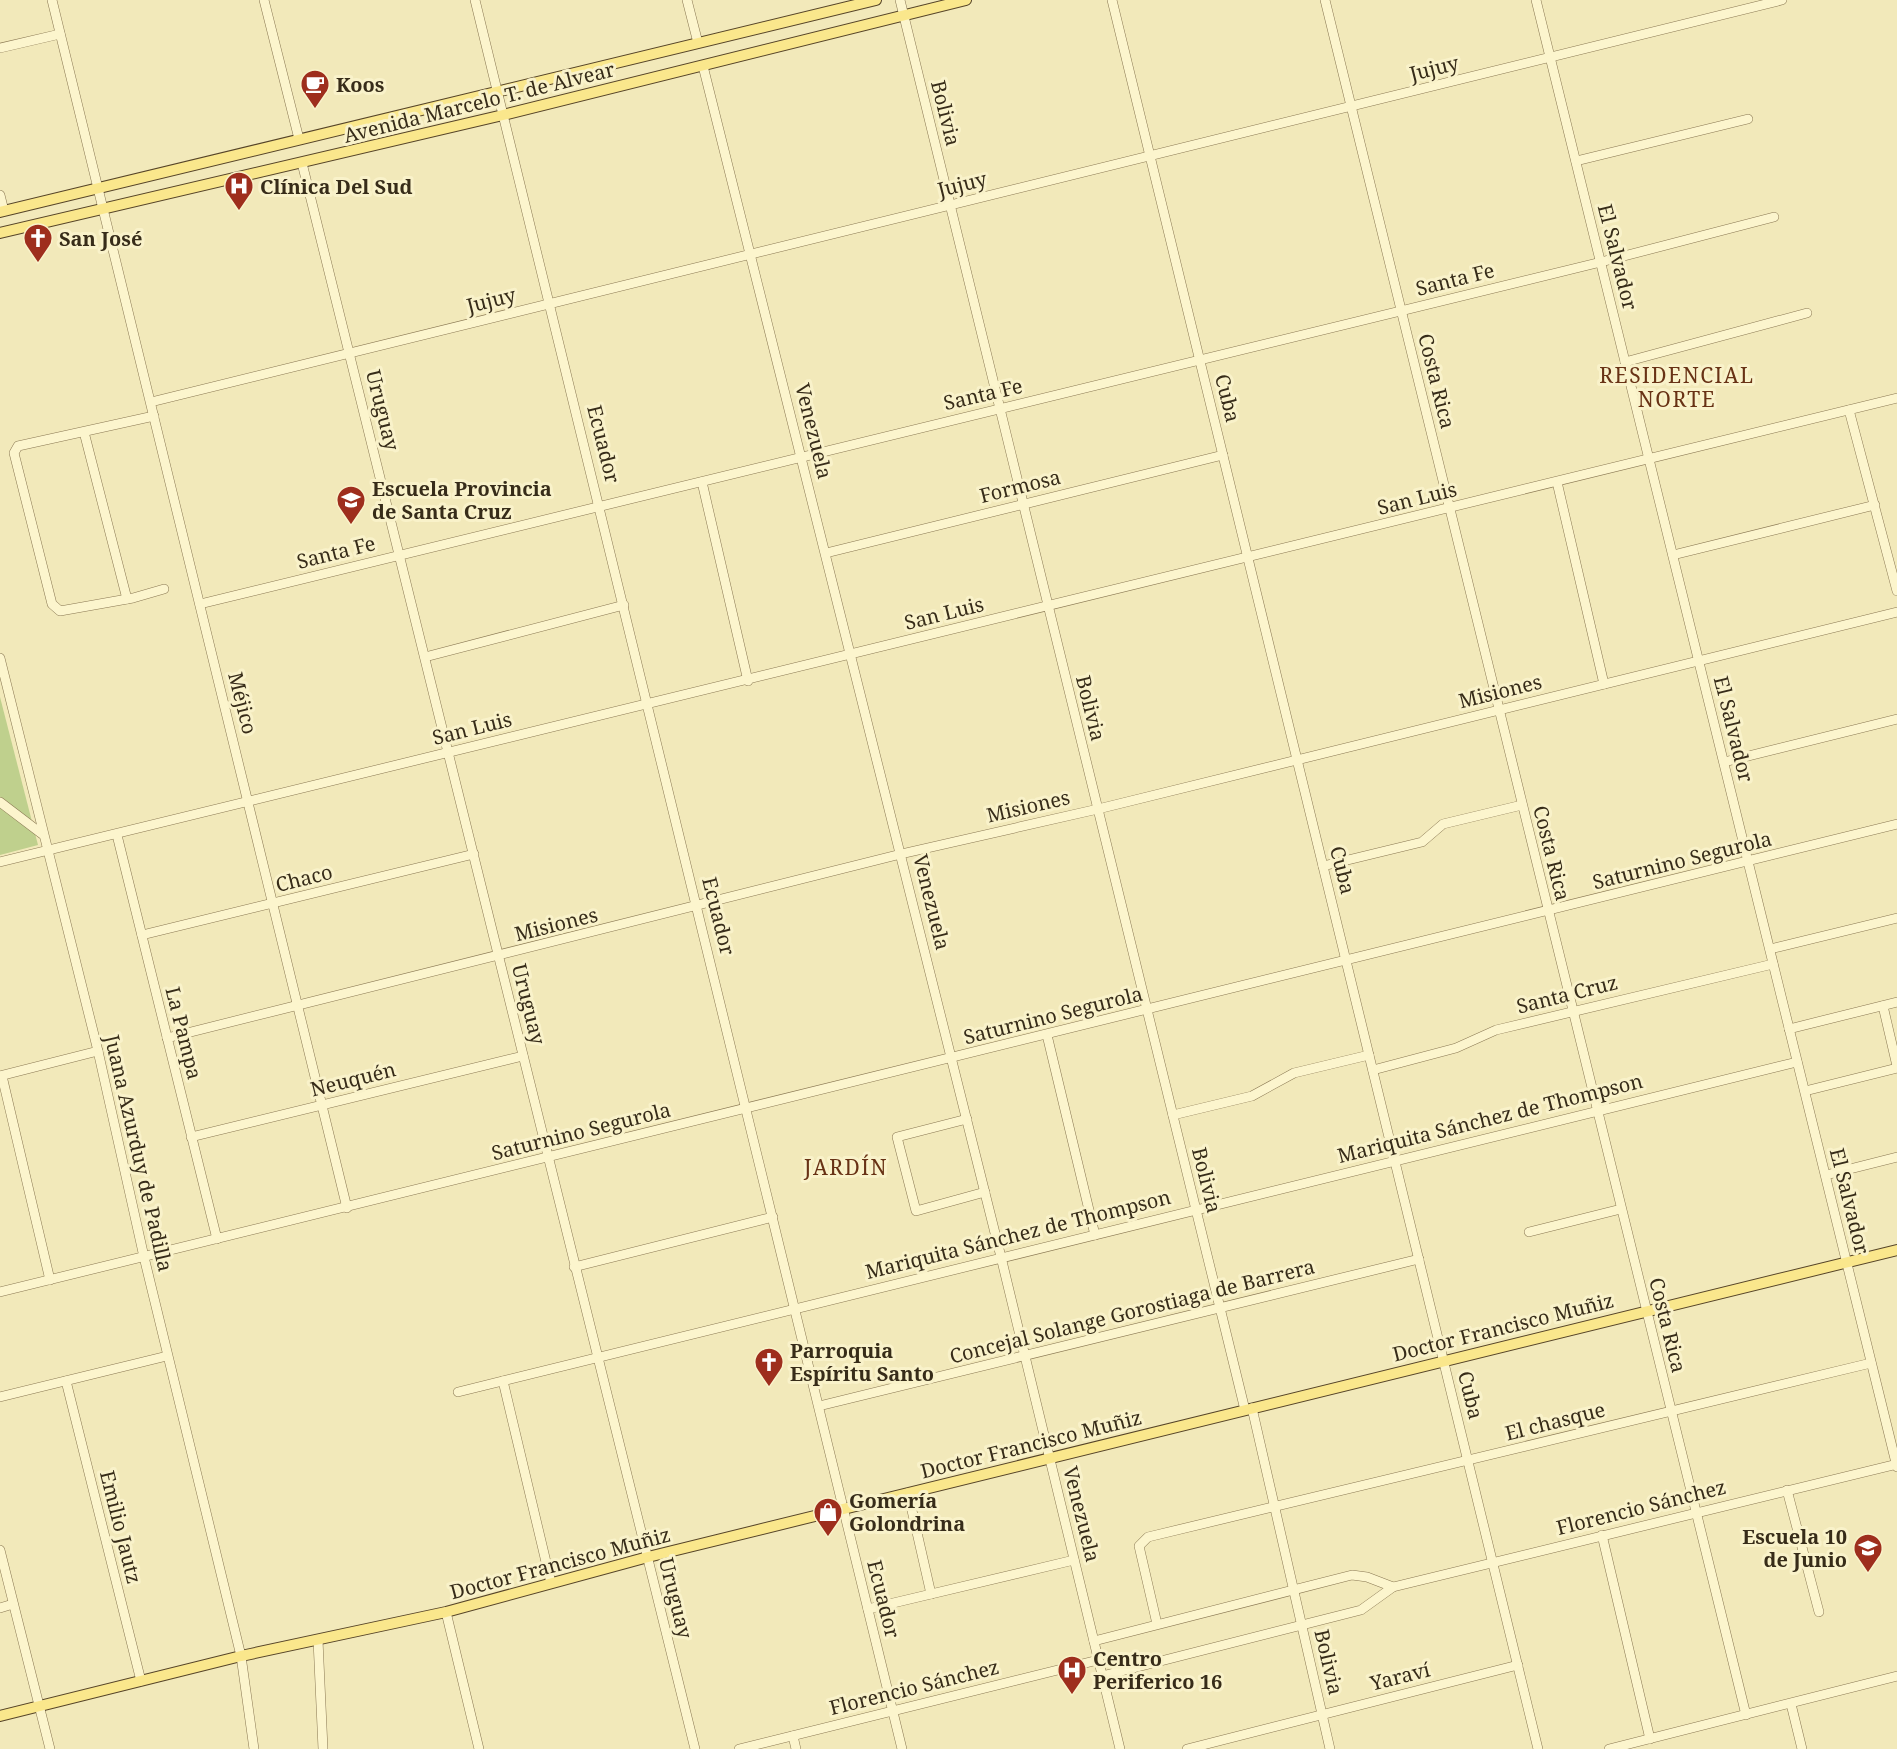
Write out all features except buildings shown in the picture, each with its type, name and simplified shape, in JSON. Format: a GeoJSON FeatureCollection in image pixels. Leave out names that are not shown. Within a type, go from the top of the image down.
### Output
{"type":"FeatureCollection","features":[{"type":"Feature","properties":{"kind":"main road","name":"Avenida Marcelo T. de Alvear"},"geometry":{"type":"LineString","coordinates":[[2,211],[876,0]]}},
{"type":"Feature","properties":{"kind":"main road","name":"Avenida Marcelo T. de Alvear"},"geometry":{"type":"LineString","coordinates":[[0,233],[503,115],[966,0]]}},
{"type":"Feature","properties":{"kind":"main road","name":"Doctor Francisco Muñiz"},"geometry":{"type":"LineString","coordinates":[[0,1716],[241,1656],[446,1612],[648,1557],[844,1508],[1897,1250]]}},
{"type":"Feature","properties":{"kind":"street","name":"Méjico"},"geometry":{"type":"LineString","coordinates":[[54,0],[60,34],[347,1208]]}},
{"type":"Feature","properties":{"kind":"street"},"geometry":{"type":"LineString","coordinates":[[264,0],[299,139]]}},
{"type":"Feature","properties":{"kind":"street","name":"Ecuador"},"geometry":{"type":"LineString","coordinates":[[475,0],[902,1749]]}},
{"type":"Feature","properties":{"kind":"street"},"geometry":{"type":"LineString","coordinates":[[687,0],[698,43]]}},
{"type":"Feature","properties":{"kind":"street","name":"Bolivia"},"geometry":{"type":"LineString","coordinates":[[900,0],[1220,1308],[1274,1507],[1330,1749]]}},
{"type":"Feature","properties":{"kind":"street","name":"Cuba"},"geometry":{"type":"LineString","coordinates":[[1112,0],[1538,1749]]}},
{"type":"Feature","properties":{"kind":"street","name":"Costa Rica"},"geometry":{"type":"LineString","coordinates":[[1325,0],[1746,1715]]}},
{"type":"Feature","properties":{"kind":"street","name":"El Salvador"},"geometry":{"type":"LineString","coordinates":[[1536,0],[1897,1465]]}},
{"type":"Feature","properties":{"kind":"street","name":"Jujuy"},"geometry":{"type":"LineString","coordinates":[[151,402],[1550,58],[1753,4],[1782,0]]}},
{"type":"Feature","properties":{"kind":"street"},"geometry":{"type":"LineString","coordinates":[[0,48],[60,34]]}},
{"type":"Feature","properties":{"kind":"street","name":"Venezuela"},"geometry":{"type":"LineString","coordinates":[[703,66],[967,1119],[1120,1749]]}},
{"type":"Feature","properties":{"kind":"street"},"geometry":{"type":"LineString","coordinates":[[1576,161],[1748,119]]}},
{"type":"Feature","properties":{"kind":"street","name":"Uruguay"},"geometry":{"type":"LineString","coordinates":[[302,163],[401,555],[596,1357],[695,1749]]}},
{"type":"Feature","properties":{"kind":"street"},"geometry":{"type":"LineString","coordinates":[[0,195],[2,211]]}},
{"type":"Feature","properties":{"kind":"street","name":"Santa Fe"},"geometry":{"type":"LineString","coordinates":[[200,604],[1601,262],[1774,217]]}},
{"type":"Feature","properties":{"kind":"street"},"geometry":{"type":"LineString","coordinates":[[1625,362],[1806,313]]}},
{"type":"Feature","properties":{"kind":"street","name":"San Luis"},"geometry":{"type":"LineString","coordinates":[[0,862],[648,703],[748,681],[1897,398]]}},
{"type":"Feature","properties":{"kind":"street"},"geometry":{"type":"LineString","coordinates":[[1849,410],[1897,591]]}},
{"type":"Feature","properties":{"kind":"street"},"geometry":{"type":"LineString","coordinates":[[154,416],[18,446],[14,453],[52,604],[60,611],[127,599],[164,589]]}},
{"type":"Feature","properties":{"kind":"street"},"geometry":{"type":"LineString","coordinates":[[84,432],[127,599]]}},
{"type":"Feature","properties":{"kind":"street","name":"Formosa"},"geometry":{"type":"LineString","coordinates":[[826,553],[1223,455]]}},
{"type":"Feature","properties":{"kind":"street"},"geometry":{"type":"LineString","coordinates":[[702,482],[748,681]]}},
{"type":"Feature","properties":{"kind":"street"},"geometry":{"type":"LineString","coordinates":[[1557,482],[1604,684]]}},
{"type":"Feature","properties":{"kind":"street"},"geometry":{"type":"LineString","coordinates":[[1673,555],[1875,505]]}},
{"type":"Feature","properties":{"kind":"street"},"geometry":{"type":"LineString","coordinates":[[426,657],[624,605]]}},
{"type":"Feature","properties":{"kind":"street","name":"Misiones"},"geometry":{"type":"LineString","coordinates":[[167,1038],[499,957],[901,854],[1098,809],[1897,612]]}},
{"type":"Feature","properties":{"kind":"street","name":"Juana Azurduy de Padilla"},"geometry":{"type":"LineString","coordinates":[[0,658],[46,851],[98,1051],[167,1356],[241,1656],[254,1749]]}},
{"type":"Feature","properties":{"kind":"street"},"geometry":{"type":"LineString","coordinates":[[1724,762],[1897,719]]}},
{"type":"Feature","properties":{"kind":"street"},"geometry":{"type":"LineString","coordinates":[[0,802],[42,834]]}},
{"type":"Feature","properties":{"kind":"street"},"geometry":{"type":"LineString","coordinates":[[1323,866],[1422,842],[1443,824],[1522,805]]}},
{"type":"Feature","properties":{"kind":"street","name":"Saturnino Segurola"},"geometry":{"type":"LineString","coordinates":[[0,1292],[1548,912],[1897,824]]}},
{"type":"Feature","properties":{"kind":"street","name":"La Pampa"},"geometry":{"type":"LineString","coordinates":[[117,835],[217,1239]]}},
{"type":"Feature","properties":{"kind":"street","name":"Chaco"},"geometry":{"type":"LineString","coordinates":[[142,935],[474,854]]}},
{"type":"Feature","properties":{"kind":"street"},"geometry":{"type":"LineString","coordinates":[[1770,949],[1897,918]]}},
{"type":"Feature","properties":{"kind":"street","name":"Santa Cruz"},"geometry":{"type":"LineString","coordinates":[[1373,1070],[1456,1048],[1496,1030],[1773,963]]}},
{"type":"Feature","properties":{"kind":"street"},"geometry":{"type":"LineString","coordinates":[[1789,1029],[1897,1002]]}},
{"type":"Feature","properties":{"kind":"street"},"geometry":{"type":"LineString","coordinates":[[1805,1091],[1897,1067],[1883,1006]]}},
{"type":"Feature","properties":{"kind":"street"},"geometry":{"type":"LineString","coordinates":[[1047,1035],[1095,1235]]}},
{"type":"Feature","properties":{"kind":"street"},"geometry":{"type":"LineString","coordinates":[[50,1280],[1,1076],[98,1051]]}},
{"type":"Feature","properties":{"kind":"street"},"geometry":{"type":"LineString","coordinates":[[1173,1115],[1252,1095],[1294,1073],[1369,1055]]}},
{"type":"Feature","properties":{"kind":"street","name":"Neuquén"},"geometry":{"type":"LineString","coordinates":[[191,1137],[523,1056]]}},
{"type":"Feature","properties":{"kind":"street","name":"Mariquita Sánchez de Thompson"},"geometry":{"type":"LineString","coordinates":[[458,1392],[795,1307],[1797,1062]]}},
{"type":"Feature","properties":{"kind":"street"},"geometry":{"type":"LineString","coordinates":[[967,1119],[897,1137],[916,1211],[985,1192]]}},
{"type":"Feature","properties":{"kind":"street"},"geometry":{"type":"LineString","coordinates":[[1826,1175],[1897,1157]]}},
{"type":"Feature","properties":{"kind":"street"},"geometry":{"type":"LineString","coordinates":[[1529,1232],[1621,1209]]}},
{"type":"Feature","properties":{"kind":"street"},"geometry":{"type":"LineString","coordinates":[[574,1267],[773,1217]]}},
{"type":"Feature","properties":{"kind":"street","name":"Concejal Solange Gorostiaga de Barrera"},"geometry":{"type":"LineString","coordinates":[[819,1406],[1419,1259]]}},
{"type":"Feature","properties":{"kind":"street"},"geometry":{"type":"LineString","coordinates":[[0,1397],[167,1356]]}},
{"type":"Feature","properties":{"kind":"street","name":"El chasque"},"geometry":{"type":"LineString","coordinates":[[1157,1624],[1139,1546],[1142,1540],[1871,1363]]}},
{"type":"Feature","properties":{"kind":"street","name":"Emilio Jautz"},"geometry":{"type":"LineString","coordinates":[[66,1381],[141,1681]]}},
{"type":"Feature","properties":{"kind":"street"},"geometry":{"type":"LineString","coordinates":[[503,1381],[551,1583]]}},
{"type":"Feature","properties":{"kind":"street","name":"Florencio Sánchez"},"geometry":{"type":"LineString","coordinates":[[1102,1676],[1362,1610],[1393,1587],[1696,1511],[1897,1465]]}},
{"type":"Feature","properties":{"kind":"street"},"geometry":{"type":"LineString","coordinates":[[1787,1490],[1819,1612]]}},
{"type":"Feature","properties":{"kind":"street"},"geometry":{"type":"LineString","coordinates":[[908,1493],[932,1593]]}},
{"type":"Feature","properties":{"kind":"street"},"geometry":{"type":"LineString","coordinates":[[1602,1535],[1650,1739]]}},
{"type":"Feature","properties":{"kind":"street"},"geometry":{"type":"LineString","coordinates":[[0,1550],[50,1749]]}},
{"type":"Feature","properties":{"kind":"street"},"geometry":{"type":"LineString","coordinates":[[868,1609],[1074,1560]]}},
{"type":"Feature","properties":{"kind":"street"},"geometry":{"type":"LineString","coordinates":[[1094,1641],[1353,1575],[1367,1577],[1393,1587]]}},
{"type":"Feature","properties":{"kind":"street"},"geometry":{"type":"LineString","coordinates":[[0,1608],[13,1604]]}},
{"type":"Feature","properties":{"kind":"street"},"geometry":{"type":"LineString","coordinates":[[446,1612],[479,1749]]}},
{"type":"Feature","properties":{"kind":"street"},"geometry":{"type":"LineString","coordinates":[[318,1640],[323,1749]]}},
{"type":"Feature","properties":{"kind":"street","name":"Florencio Sánchez"},"geometry":{"type":"LineString","coordinates":[[739,1749],[1098,1660]]}},
{"type":"Feature","properties":{"kind":"street","name":"Yaraví"},"geometry":{"type":"LineString","coordinates":[[1187,1749],[1518,1665]]}},
{"type":"Feature","properties":{"kind":"street"},"geometry":{"type":"LineString","coordinates":[[1609,1749],[1897,1676]]}},
{"type":"Feature","properties":{"kind":"street"},"geometry":{"type":"LineString","coordinates":[[1791,1704],[1802,1749]]}},
{"type":"Feature","properties":{"kind":"street"},"geometry":{"type":"LineString","coordinates":[[793,1736],[796,1749]]}},
{"type":"Feature","properties":{"kind":"green space"},"geometry":{"type":"Polygon","coordinates":[[[0,697],[38,845],[0,855],[0,697]]]}},
{"type":"Feature","properties":{"kind":"place","name":"Koos"},"geometry":{"type":"Point","coordinates":[315,110]}},
{"type":"Feature","properties":{"kind":"place","name":"Clínica Del Sud"},"geometry":{"type":"Point","coordinates":[239,212]}},
{"type":"Feature","properties":{"kind":"place","name":"San José"},"geometry":{"type":"Point","coordinates":[38,264]}},
{"type":"Feature","properties":{"kind":"place","name":"Escuela Provincia de Santa Cruz"},"geometry":{"type":"Point","coordinates":[351,526]}},
{"type":"Feature","properties":{"kind":"place","name":"Parroquia Espíritu Santo"},"geometry":{"type":"Point","coordinates":[769,1388]}},
{"type":"Feature","properties":{"kind":"place","name":"Gomería Golondrina"},"geometry":{"type":"Point","coordinates":[828,1538]}},
{"type":"Feature","properties":{"kind":"place","name":"Escuela 10 de Junio"},"geometry":{"type":"Point","coordinates":[1868,1574]}},
{"type":"Feature","properties":{"kind":"place","name":"Centro Periferico 16"},"geometry":{"type":"Point","coordinates":[1072,1696]}},
{"type":"Feature","properties":{"kind":"district","name":"RESIDENCIAL NORTE"},"geometry":{"type":"Point","coordinates":[1677,387]}},
{"type":"Feature","properties":{"kind":"district","name":"JARDÍN"},"geometry":{"type":"Point","coordinates":[846,1167]}}]}
